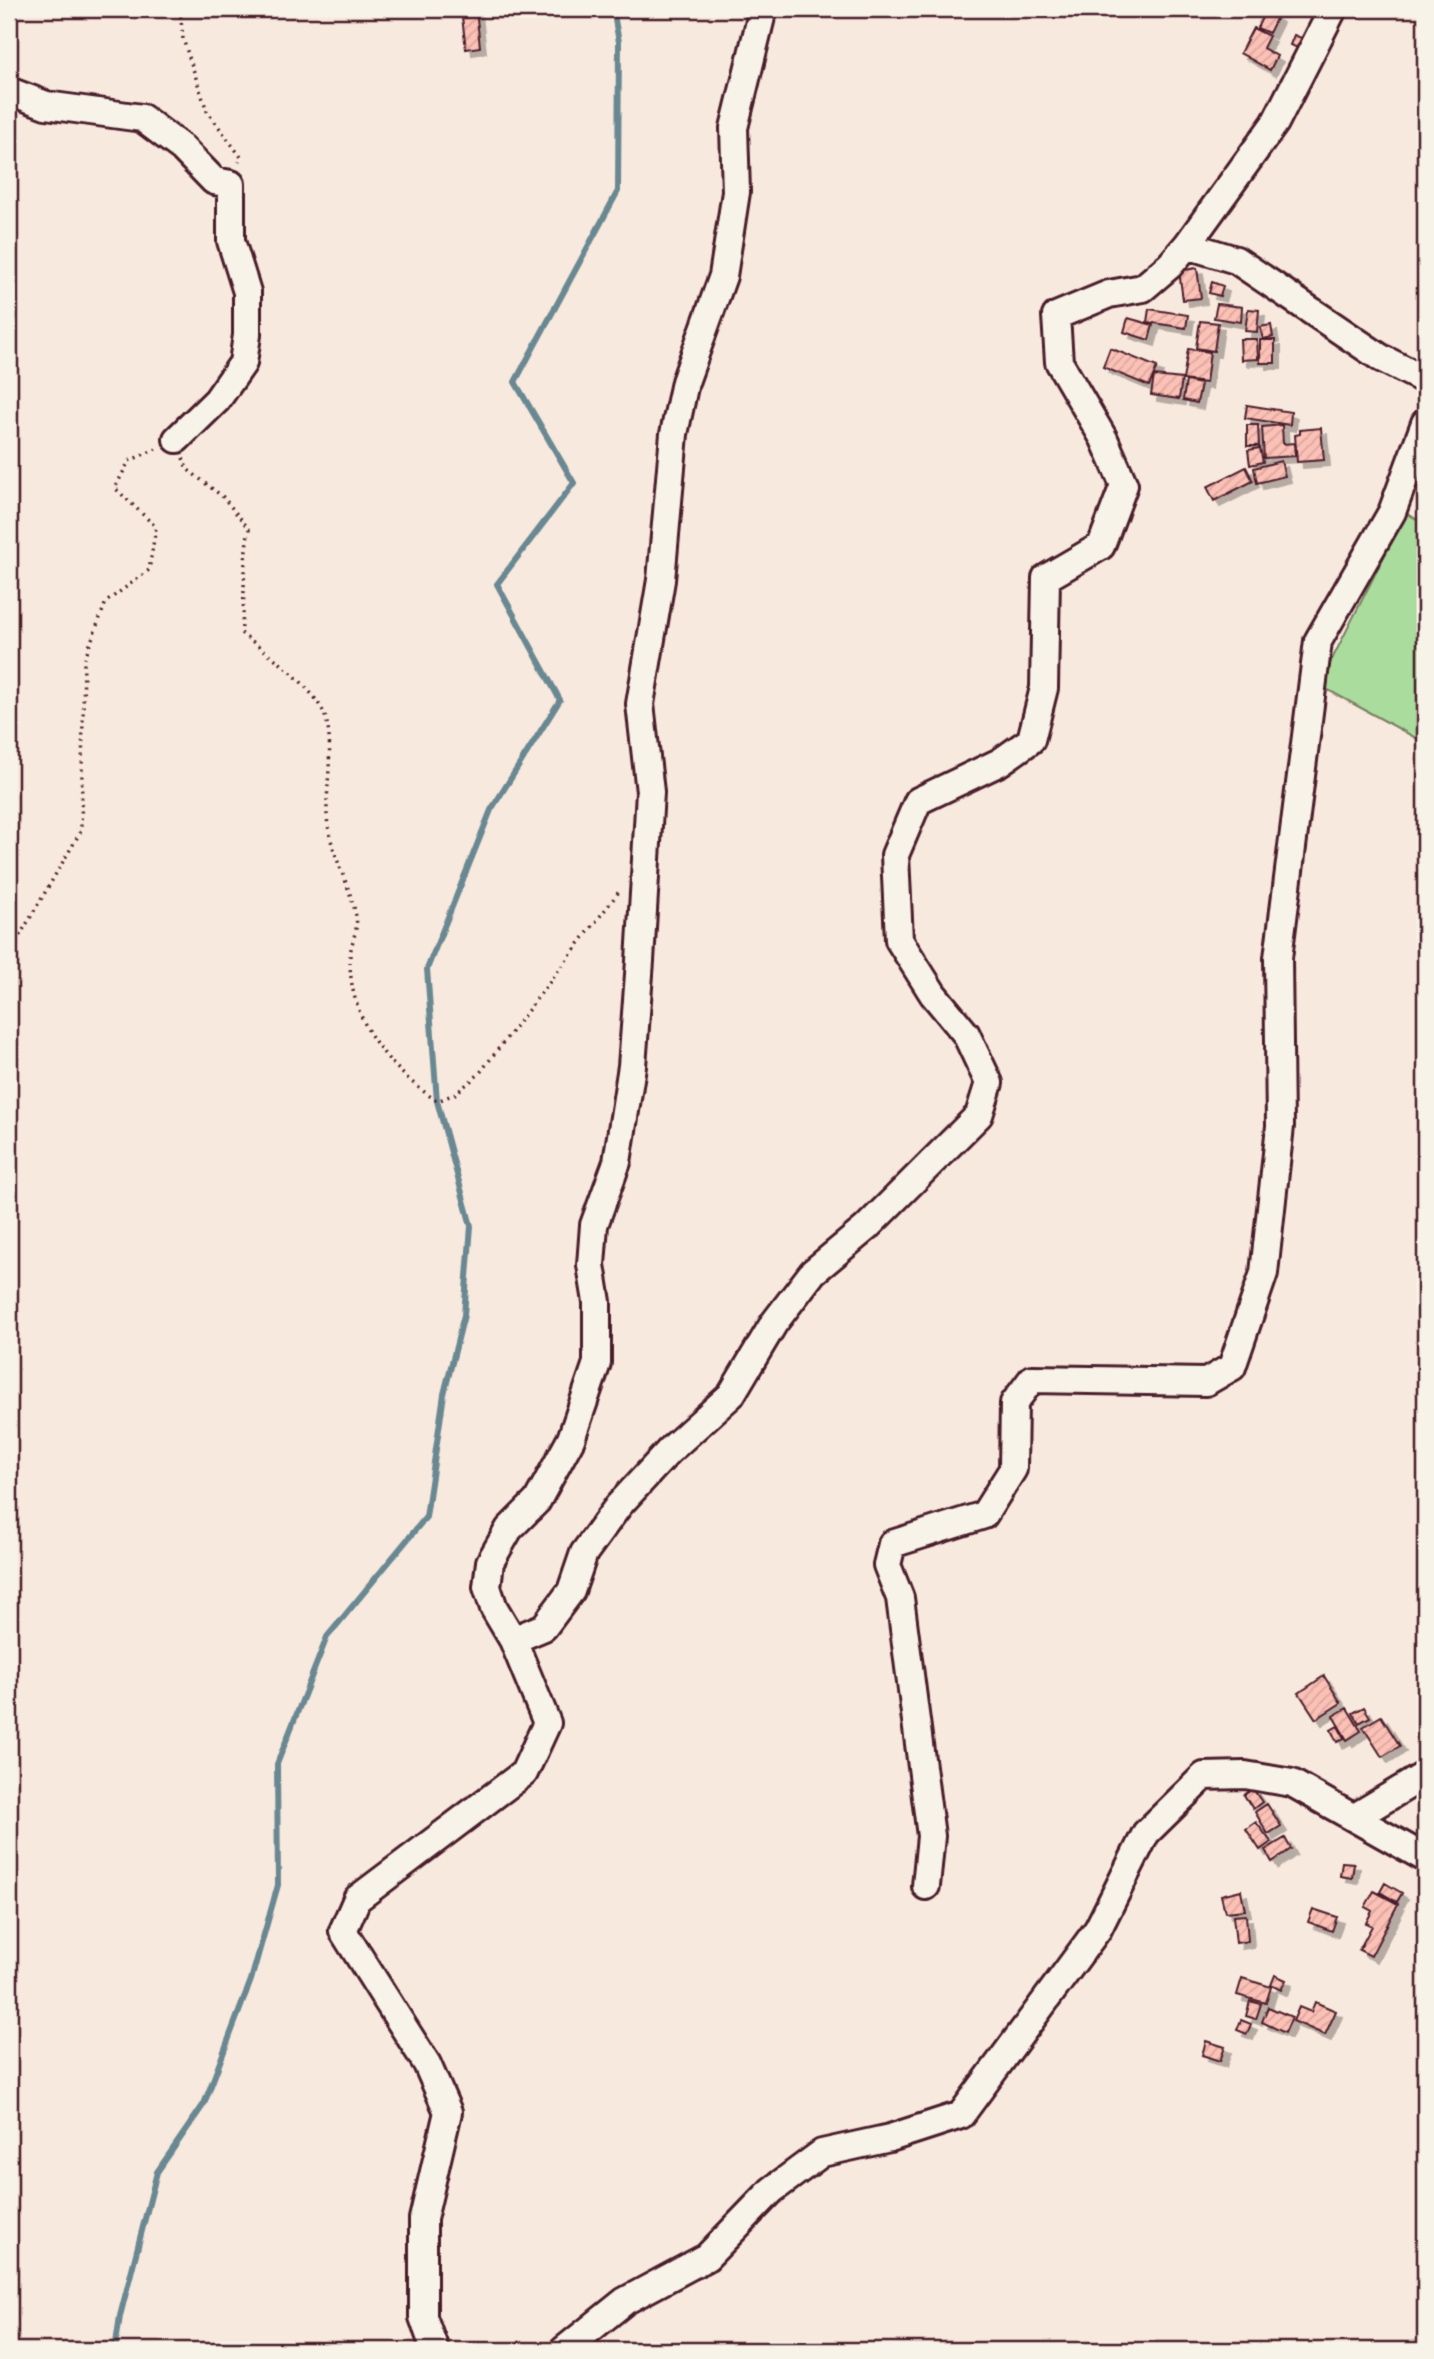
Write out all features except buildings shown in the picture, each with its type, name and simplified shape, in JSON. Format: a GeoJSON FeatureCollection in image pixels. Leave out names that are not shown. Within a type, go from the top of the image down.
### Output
{"type":"FeatureCollection","features":[{"type":"Feature","properties":{"kind":"street"},"geometry":{"type":"LineString","coordinates":[[435,2350],[423,2317],[423,2220],[448,2112],[427,2064],[343,1931],[357,1899],[524,1773],[547,1723],[513,1640],[494,1608],[487,1587],[491,1562],[509,1529],[537,1501],[571,1439],[597,1363],[597,1302],[590,1265],[594,1225],[617,1162],[632,1066],[640,961],[650,792],[640,704],[661,580],[674,434],[685,382],[723,276],[736,192],[734,128],[764,9]]}},
{"type":"Feature","properties":{"kind":"street"},"geometry":{"type":"LineString","coordinates":[[513,1640],[544,1627],[571,1591],[584,1553],[619,1505],[669,1451],[731,1395],[774,1323],[813,1272],[866,1228],[979,1115],[989,1083],[967,1034],[933,994],[899,940],[895,855],[918,801],[1000,762],[1031,740],[1044,688],[1046,578],[1101,546],[1124,485],[1104,439],[1059,362],[1056,316],[1109,294],[1143,288],[1188,244],[1275,123],[1333,9]]}},
{"type":"Feature","properties":{"kind":"street"},"geometry":{"type":"LineString","coordinates":[[9,91],[47,105],[142,118],[182,148],[214,181],[231,184],[231,241],[247,292],[247,335],[243,363],[217,400],[177,439]]}},
{"type":"Feature","properties":{"kind":"street"},"geometry":{"type":"LineString","coordinates":[[1188,244],[1237,260],[1381,358],[1425,380]]}},
{"type":"Feature","properties":{"kind":"street"},"geometry":{"type":"LineString","coordinates":[[926,1886],[931,1836],[900,1598],[887,1565],[892,1544],[985,1515],[1013,1469],[1014,1404],[1032,1379],[1206,1382],[1233,1367],[1264,1273],[1279,1126],[1278,958],[1318,641],[1392,512],[1425,424]]}},
{"type":"Feature","properties":{"kind":"street"},"geometry":{"type":"LineString","coordinates":[[564,2350],[625,2301],[707,2257],[772,2190],[822,2153],[890,2138],[961,2115],[1098,1929],[1146,1833],[1204,1776],[1245,1775],[1292,1783],[1425,1858]]}},
{"type":"Feature","properties":{"kind":"street"},"geometry":{"type":"LineString","coordinates":[[1355,1817],[1425,1775]]}},
{"type":"Feature","properties":{"kind":"path"},"geometry":{"type":"LineString","coordinates":[[180,9],[183,39],[207,111],[241,157],[231,184]]}},
{"type":"Feature","properties":{"kind":"path"},"geometry":{"type":"LineString","coordinates":[[9,954],[81,831],[85,660],[89,648],[106,603],[149,570],[156,527],[115,488],[130,461],[177,439],[187,469],[223,497],[249,529],[244,554],[247,592],[241,633],[295,675],[323,711],[331,742],[326,779],[328,833],[348,882],[358,920],[350,957],[356,1005],[375,1046],[407,1080],[437,1101],[455,1094],[479,1074],[621,889]]}},
{"type":"Feature","properties":{"kind":"green space"},"geometry":{"type":"Polygon","coordinates":[[[1406,513],[1425,524],[1425,743],[1319,685],[1406,513]]]}},
{"type":"Feature","properties":{"kind":"waterway"},"geometry":{"type":"LineString","coordinates":[[115,2350],[120,2316],[157,2172],[204,2104],[251,1980],[278,1885],[277,1764],[327,1637],[426,1517],[444,1394],[464,1315],[471,1226],[437,1101],[427,969],[491,810],[560,700],[497,584],[574,483],[515,382],[618,191],[619,42],[613,9]]}}]}
